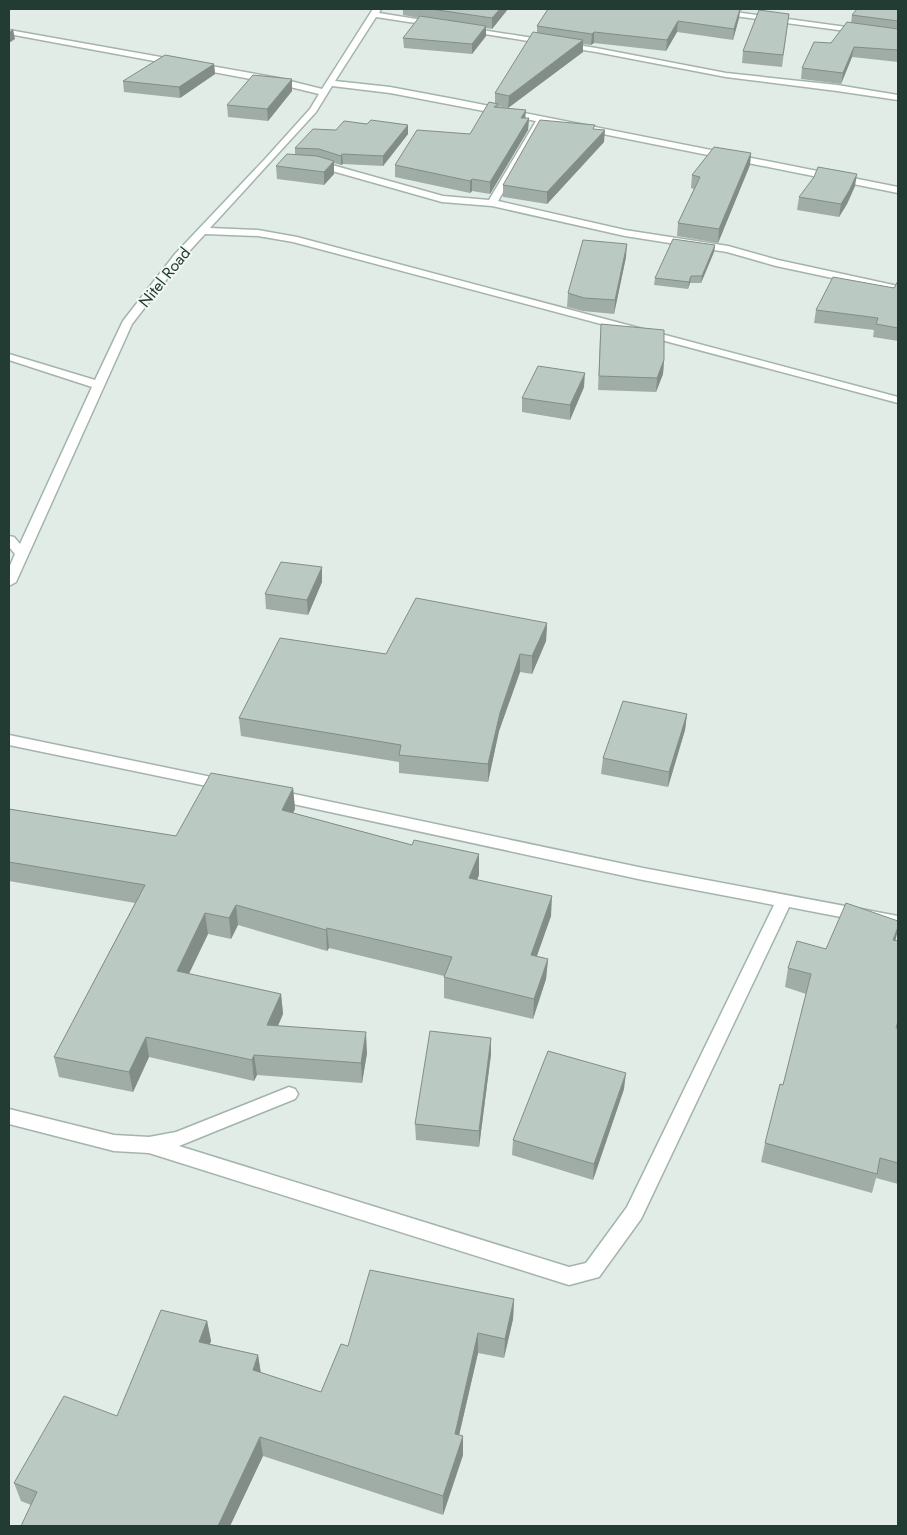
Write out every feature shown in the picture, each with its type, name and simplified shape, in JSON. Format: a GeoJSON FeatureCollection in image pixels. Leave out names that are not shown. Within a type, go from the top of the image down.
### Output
{"type":"FeatureCollection","features":[{"type":"Feature","properties":{"kind":"street"},"geometry":{"type":"LineString","coordinates":[[698,9],[898,36]]}},
{"type":"Feature","properties":{"kind":"street"},"geometry":{"type":"LineString","coordinates":[[375,12],[441,25]]}},
{"type":"Feature","properties":{"kind":"street","name":"Nitel Road"},"geometry":{"type":"LineString","coordinates":[[9,582],[127,322],[179,256],[313,110],[375,12]]}},
{"type":"Feature","properties":{"kind":"street"},"geometry":{"type":"LineString","coordinates":[[461,28],[596,50],[726,75],[837,88],[898,98]]}},
{"type":"Feature","properties":{"kind":"street"},"geometry":{"type":"LineString","coordinates":[[9,32],[278,81],[326,87],[390,90],[898,190]]}},
{"type":"Feature","properties":{"kind":"street"},"geometry":{"type":"LineString","coordinates":[[492,203],[541,119]]}},
{"type":"Feature","properties":{"kind":"street"},"geometry":{"type":"LineString","coordinates":[[268,161],[284,162]]}},
{"type":"Feature","properties":{"kind":"street"},"geometry":{"type":"LineString","coordinates":[[301,162],[341,169],[442,199],[492,203],[625,233],[728,249],[776,263],[898,289]]}},
{"type":"Feature","properties":{"kind":"street"},"geometry":{"type":"LineString","coordinates":[[201,231],[258,233],[294,239],[898,400]]}},
{"type":"Feature","properties":{"kind":"street"},"geometry":{"type":"LineString","coordinates":[[9,357],[99,386]]}},
{"type":"Feature","properties":{"kind":"street"},"geometry":{"type":"LineString","coordinates":[[9,540],[22,553]]}},
{"type":"Feature","properties":{"kind":"street"},"geometry":{"type":"LineString","coordinates":[[9,740],[237,787]]}},
{"type":"Feature","properties":{"kind":"street"},"geometry":{"type":"LineString","coordinates":[[256,791],[633,872],[898,922]]}},
{"type":"Feature","properties":{"kind":"street"},"geometry":{"type":"LineString","coordinates":[[9,1117],[114,1142],[149,1145],[569,1276],[592,1271],[634,1213],[784,901]]}},
{"type":"Feature","properties":{"kind":"street"},"geometry":{"type":"LineString","coordinates":[[149,1145],[178,1139],[289,1094]]}},
{"type":"Feature","properties":{"kind":"building"},"geometry":{"type":"Polygon","coordinates":[[[431,9],[500,9],[492,18],[431,9]]]}},
{"type":"Feature","properties":{"kind":"building"},"geometry":{"type":"Polygon","coordinates":[[[548,9],[740,9],[734,29],[678,21],[667,40],[594,32],[592,34],[537,26],[548,9]]]}},
{"type":"Feature","properties":{"kind":"building"},"geometry":{"type":"Polygon","coordinates":[[[857,9],[898,9],[898,21],[852,15],[857,9]]]}},
{"type":"Feature","properties":{"kind":"building"},"geometry":{"type":"Polygon","coordinates":[[[759,10],[789,14],[783,55],[743,51],[759,10]]]}},
{"type":"Feature","properties":{"kind":"building"},"geometry":{"type":"Polygon","coordinates":[[[420,16],[486,26],[472,44],[403,38],[420,16]]]}},
{"type":"Feature","properties":{"kind":"building"},"geometry":{"type":"Polygon","coordinates":[[[847,22],[898,29],[898,50],[854,47],[843,73],[802,68],[814,42],[831,43],[847,22]]]}},
{"type":"Feature","properties":{"kind":"building"},"geometry":{"type":"Polygon","coordinates":[[[533,32],[583,40],[509,96],[495,93],[533,32]]]}},
{"type":"Feature","properties":{"kind":"building"},"geometry":{"type":"Polygon","coordinates":[[[165,55],[214,64],[179,87],[123,81],[165,55]]]}},
{"type":"Feature","properties":{"kind":"building"},"geometry":{"type":"Polygon","coordinates":[[[253,75],[292,79],[267,109],[227,105],[253,75]]]}},
{"type":"Feature","properties":{"kind":"building"},"geometry":{"type":"Polygon","coordinates":[[[489,102],[498,104],[494,107],[526,110],[521,118],[529,118],[490,182],[472,179],[470,181],[395,165],[417,130],[470,134],[489,102]]]}},
{"type":"Feature","properties":{"kind":"building"},"geometry":{"type":"Polygon","coordinates":[[[371,120],[408,125],[383,156],[342,154],[341,156],[319,149],[295,148],[313,129],[336,130],[344,121],[367,124],[371,120]]]}},
{"type":"Feature","properties":{"kind":"building"},"geometry":{"type":"Polygon","coordinates":[[[540,120],[595,125],[593,129],[605,130],[547,192],[503,185],[540,120]]]}},
{"type":"Feature","properties":{"kind":"building"},"geometry":{"type":"Polygon","coordinates":[[[714,147],[751,153],[719,229],[678,223],[700,177],[692,175],[714,147]]]}},
{"type":"Feature","properties":{"kind":"building"},"geometry":{"type":"Polygon","coordinates":[[[287,154],[317,156],[334,161],[324,172],[276,166],[287,154]]]}},
{"type":"Feature","properties":{"kind":"building"},"geometry":{"type":"Polygon","coordinates":[[[818,167],[857,174],[841,204],[799,197],[814,177],[818,167]]]}},
{"type":"Feature","properties":{"kind":"building"},"geometry":{"type":"Polygon","coordinates":[[[673,239],[715,245],[702,276],[691,276],[689,282],[655,278],[673,239]]]}},
{"type":"Feature","properties":{"kind":"building"},"geometry":{"type":"Polygon","coordinates":[[[583,240],[627,244],[615,300],[584,298],[568,293],[583,240]]]}},
{"type":"Feature","properties":{"kind":"building"},"geometry":{"type":"Polygon","coordinates":[[[833,277],[894,288],[898,281],[898,328],[876,324],[878,318],[816,310],[833,277]]]}},
{"type":"Feature","properties":{"kind":"building"},"geometry":{"type":"Polygon","coordinates":[[[601,324],[664,330],[664,360],[657,378],[599,376],[601,324]]]}},
{"type":"Feature","properties":{"kind":"building"},"geometry":{"type":"Polygon","coordinates":[[[538,366],[585,373],[570,405],[522,398],[538,366]]]}},
{"type":"Feature","properties":{"kind":"building"},"geometry":{"type":"Polygon","coordinates":[[[281,562],[322,567],[307,600],[265,594],[281,562]]]}},
{"type":"Feature","properties":{"kind":"building"},"geometry":{"type":"Polygon","coordinates":[[[416,598],[547,623],[532,656],[520,654],[500,713],[488,764],[399,755],[401,745],[239,718],[280,638],[386,654],[416,598]]]}},
{"type":"Feature","properties":{"kind":"building"},"geometry":{"type":"Polygon","coordinates":[[[623,701],[687,714],[669,772],[603,758],[623,701]]]}},
{"type":"Feature","properties":{"kind":"building"},"geometry":{"type":"Polygon","coordinates":[[[211,773],[293,788],[282,810],[412,845],[414,840],[479,854],[469,878],[552,896],[531,955],[548,959],[534,999],[444,977],[452,957],[327,928],[326,930],[236,905],[229,918],[205,913],[177,971],[281,994],[267,1025],[366,1032],[361,1063],[254,1055],[252,1060],[146,1037],[129,1072],[54,1057],[145,885],[9,862],[9,809],[176,836],[211,773]]]}},
{"type":"Feature","properties":{"kind":"building"},"geometry":{"type":"Polygon","coordinates":[[[846,903],[898,921],[898,927],[893,940],[898,941],[898,1021],[896,1028],[898,1029],[898,1163],[880,1158],[877,1174],[765,1143],[780,1084],[783,1085],[811,974],[788,968],[797,941],[826,949],[846,903]]]}},
{"type":"Feature","properties":{"kind":"building"},"geometry":{"type":"Polygon","coordinates":[[[430,1031],[491,1038],[479,1131],[415,1124],[430,1031]]]}},
{"type":"Feature","properties":{"kind":"building"},"geometry":{"type":"Polygon","coordinates":[[[548,1051],[626,1073],[594,1164],[513,1140],[548,1051]]]}},
{"type":"Feature","properties":{"kind":"building"},"geometry":{"type":"Polygon","coordinates":[[[370,1270],[514,1299],[505,1339],[478,1333],[455,1434],[463,1436],[443,1496],[260,1437],[218,1526],[21,1526],[37,1492],[14,1483],[64,1396],[117,1416],[161,1310],[207,1321],[199,1342],[258,1355],[253,1370],[321,1392],[341,1344],[348,1346],[370,1270]]]}}]}
